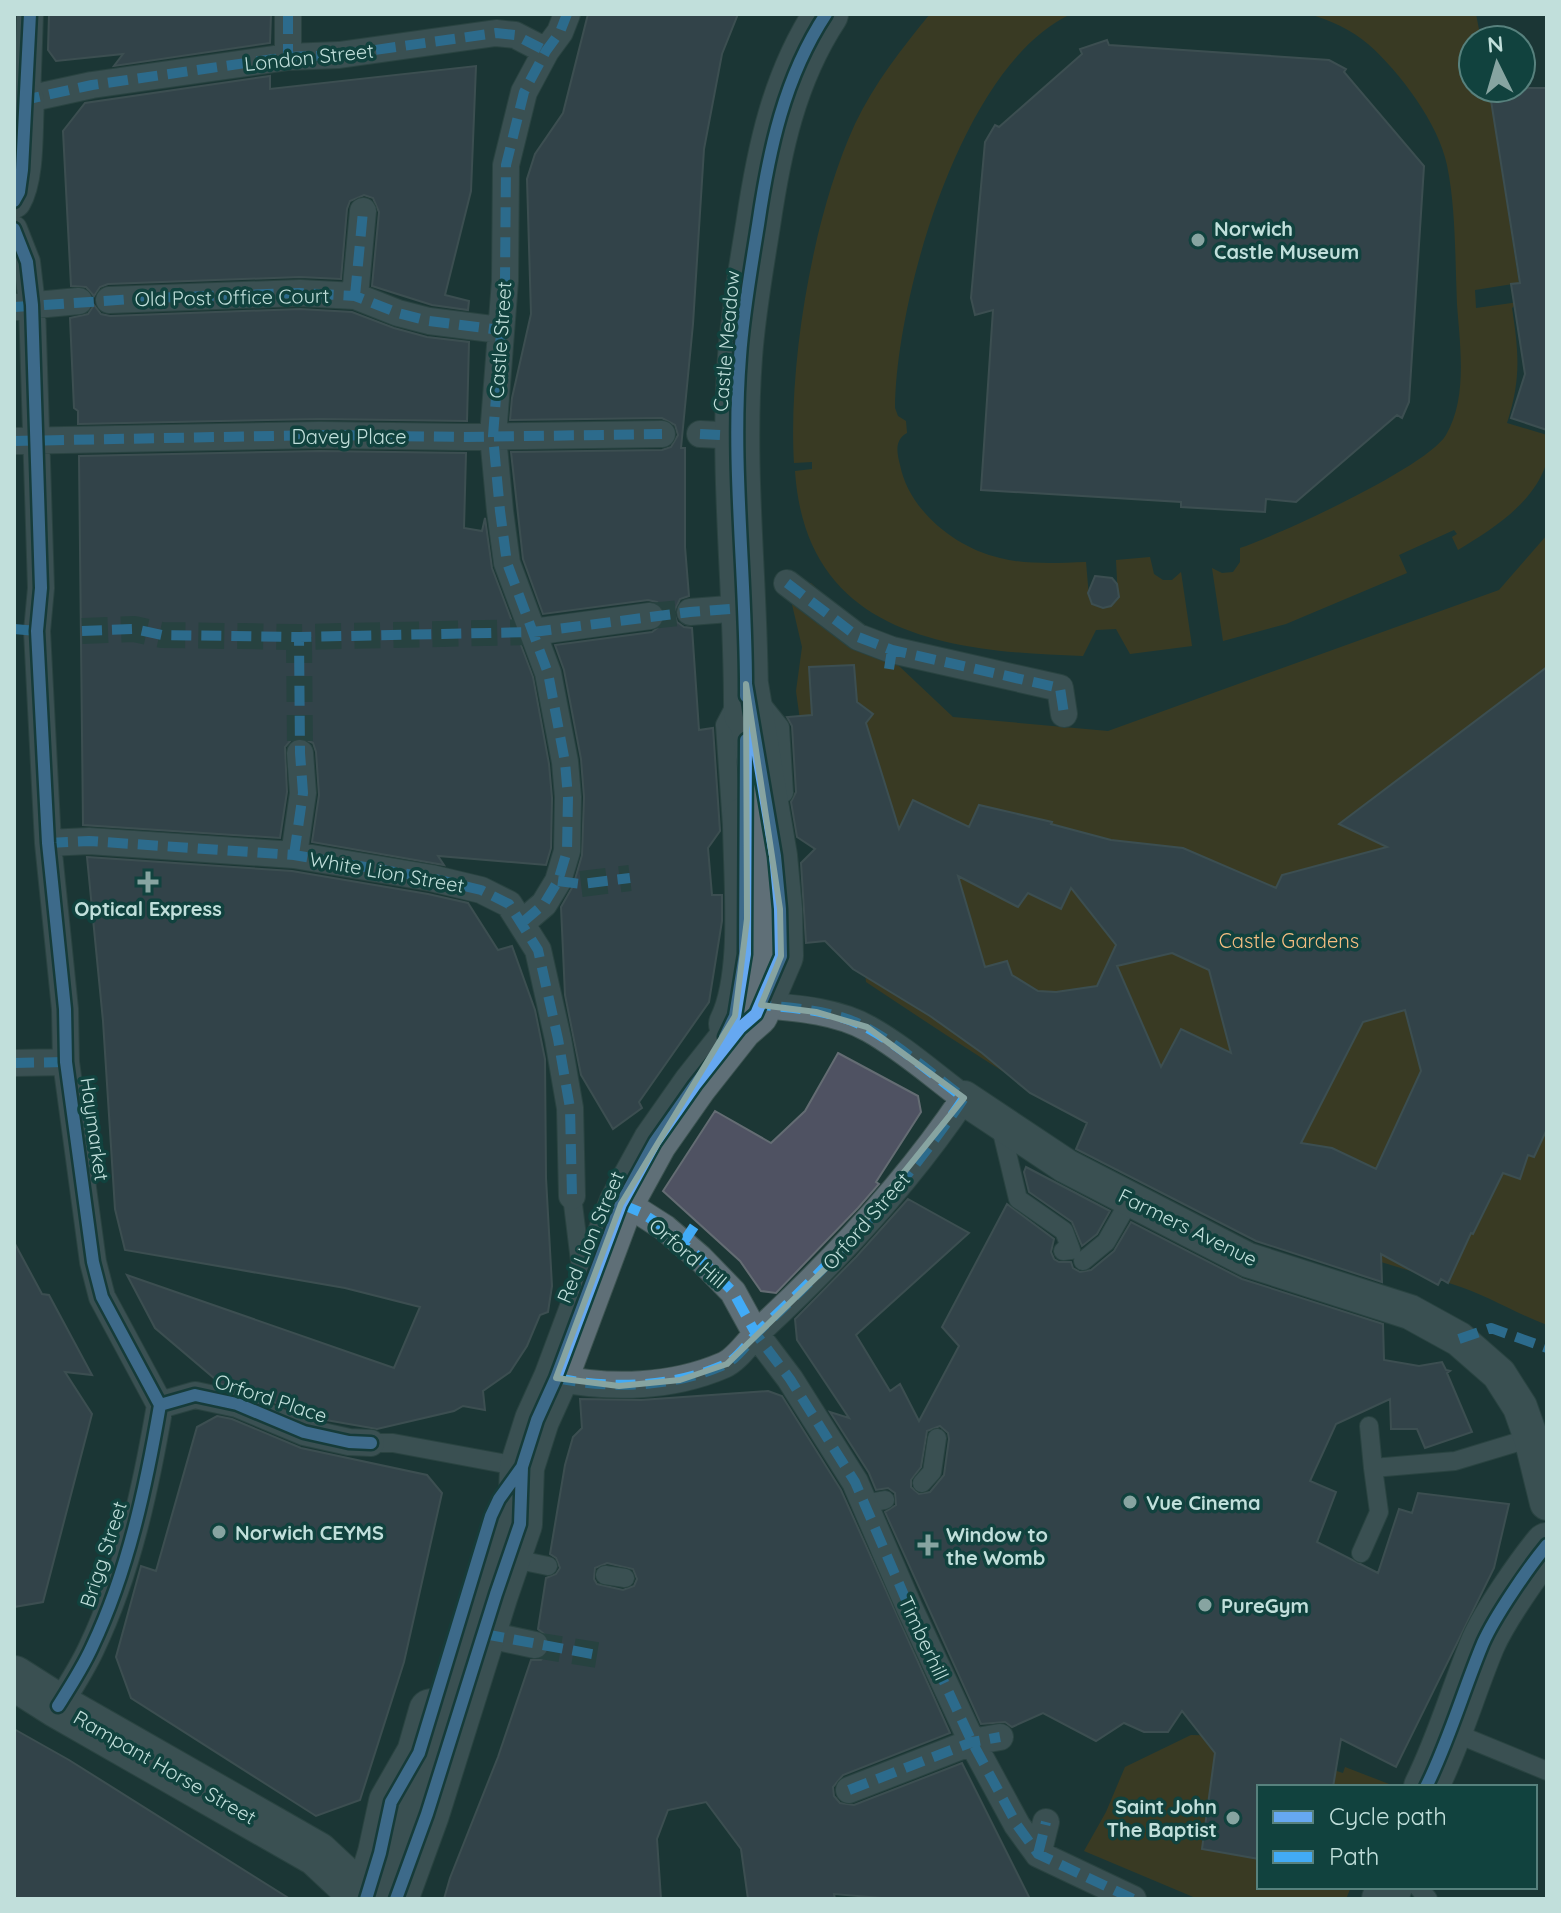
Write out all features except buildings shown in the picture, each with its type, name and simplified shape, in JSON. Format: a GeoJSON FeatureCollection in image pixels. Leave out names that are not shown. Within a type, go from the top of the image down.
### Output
{"type":"FeatureCollection","features":[{"type":"Feature","properties":{"kind":"street"},"geometry":{"type":"LineString","coordinates":[[14,201],[19,192],[20,101],[30,14]]}},
{"type":"Feature","properties":{"kind":"street"},"geometry":{"type":"LineString","coordinates":[[288,14],[288,57]]}},
{"type":"Feature","properties":{"kind":"street"},"geometry":{"type":"LineString","coordinates":[[546,51],[560,32],[567,14]]}},
{"type":"Feature","properties":{"kind":"street","name":"Castle Meadow"},"geometry":{"type":"LineString","coordinates":[[714,1058],[735,1016],[747,919],[746,684],[742,608],[719,435],[740,358],[768,156],[783,100],[813,34],[826,14]]}},
{"type":"Feature","properties":{"kind":"street","name":"London Street"},"geometry":{"type":"LineString","coordinates":[[20,101],[92,85],[288,57],[339,55],[496,33],[515,35],[546,51]]}},
{"type":"Feature","properties":{"kind":"street","name":"Castle Street"},"geometry":{"type":"LineString","coordinates":[[523,922],[570,882],[565,762],[548,673],[507,563],[493,436],[505,281],[506,165],[524,92],[546,51]]}},
{"type":"Feature","properties":{"kind":"street","name":"Old Post Office Court"},"geometry":{"type":"LineString","coordinates":[[355,296],[363,211]]}},
{"type":"Feature","properties":{"kind":"street","name":"Haymarket"},"geometry":{"type":"LineString","coordinates":[[14,229],[27,262],[23,306],[26,441],[41,588],[26,630],[65,1009],[66,1062],[93,1262],[102,1297],[160,1405]]}},
{"type":"Feature","properties":{"kind":"street","name":"Old Post Office Court"},"geometry":{"type":"LineString","coordinates":[[109,300],[300,293],[355,296],[429,321],[500,330]]}},
{"type":"Feature","properties":{"kind":"street"},"geometry":{"type":"LineString","coordinates":[[23,306],[79,301]]}},
{"type":"Feature","properties":{"kind":"street","name":"Davey Place"},"geometry":{"type":"LineString","coordinates":[[26,441],[320,435],[662,434]]}},
{"type":"Feature","properties":{"kind":"street"},"geometry":{"type":"LineString","coordinates":[[787,583],[891,660],[1060,688],[1064,714]]}},
{"type":"Feature","properties":{"kind":"street"},"geometry":{"type":"LineString","coordinates":[[690,612],[742,608]]}},
{"type":"Feature","properties":{"kind":"street"},"geometry":{"type":"LineString","coordinates":[[533,632],[650,616]]}},
{"type":"Feature","properties":{"kind":"street","name":"Castle Meadow"},"geometry":{"type":"LineString","coordinates":[[746,684],[775,856],[780,909],[781,956],[761,1005]]}},
{"type":"Feature","properties":{"kind":"street"},"geometry":{"type":"LineString","coordinates":[[294,855],[303,793],[300,753]]}},
{"type":"Feature","properties":{"kind":"street","name":"White Lion Street"},"geometry":{"type":"LineString","coordinates":[[48,843],[89,841],[294,855],[431,878],[481,890],[509,904],[538,950],[558,1039],[570,1108],[572,1196]]}},
{"type":"Feature","properties":{"kind":"street","name":"Red Lion Street"},"geometry":{"type":"LineString","coordinates":[[366,1899],[398,1848],[484,1634],[528,1562],[520,1524],[522,1467],[540,1410],[556,1378],[621,1204],[655,1142],[714,1058],[761,1005]]}},
{"type":"Feature","properties":{"kind":"street","name":"Farmers Avenue"},"geometry":{"type":"LineString","coordinates":[[761,1005],[816,1012],[867,1027],[964,1098],[1066,1166],[1130,1200],[1248,1260],[1410,1312],[1459,1339],[1499,1374],[1520,1407],[1547,1503]]}},
{"type":"Feature","properties":{"kind":"street"},"geometry":{"type":"LineString","coordinates":[[14,1063],[66,1062]]}},
{"type":"Feature","properties":{"kind":"street","name":"Orford Street"},"geometry":{"type":"LineString","coordinates":[[756,1334],[829,1265],[933,1144],[964,1098]]}},
{"type":"Feature","properties":{"kind":"street","name":"Orford Hill"},"geometry":{"type":"LineString","coordinates":[[621,1204],[665,1228],[700,1258],[733,1292],[756,1334]]}},
{"type":"Feature","properties":{"kind":"street"},"geometry":{"type":"LineString","coordinates":[[556,1378],[619,1386],[680,1380],[727,1364],[756,1334]]}},
{"type":"Feature","properties":{"kind":"street","name":"Timberhill"},"geometry":{"type":"LineString","coordinates":[[756,1334],[790,1379],[855,1482],[875,1502],[910,1609],[972,1742],[1017,1825],[1038,1854],[1133,1899]]}},
{"type":"Feature","properties":{"kind":"street","name":"Orford Place"},"geometry":{"type":"LineString","coordinates":[[160,1405],[195,1395],[237,1404],[304,1432],[349,1442],[371,1443]]}},
{"type":"Feature","properties":{"kind":"street","name":"Brigg Street"},"geometry":{"type":"LineString","coordinates":[[58,1706],[92,1649],[118,1584],[147,1483],[160,1405]]}},
{"type":"Feature","properties":{"kind":"street","name":"Red Lion Street"},"geometry":{"type":"LineString","coordinates":[[396,1899],[398,1848],[391,1802],[419,1753],[491,1516],[522,1467]]}},
{"type":"Feature","properties":{"kind":"street"},"geometry":{"type":"LineString","coordinates":[[1427,1785],[1485,1640],[1547,1545]]}},
{"type":"Feature","properties":{"kind":"street"},"geometry":{"type":"LineString","coordinates":[[484,1634],[535,1645]]}},
{"type":"Feature","properties":{"kind":"street","name":"Rampant Horse Street"},"geometry":{"type":"LineString","coordinates":[[14,1678],[317,1854],[348,1883],[358,1899]]}},
{"type":"Feature","properties":{"kind":"street"},"geometry":{"type":"LineString","coordinates":[[849,1790],[972,1742],[1000,1737]]}},
{"type":"Feature","properties":{"kind":"street"},"geometry":{"type":"LineString","coordinates":[[1038,1854],[1046,1822]]}},
{"type":"Feature","properties":{"kind":"street","name":"Rampant Horse Street"},"geometry":{"type":"LineString","coordinates":[[317,1854],[353,1857],[398,1848]]}},
{"type":"Feature","properties":{"kind":"lane"},"geometry":{"type":"LineString","coordinates":[[999,1121],[1018,1199],[1064,1231],[1071,1250],[1063,1251]]}},
{"type":"Feature","properties":{"kind":"lane","name":"White Lion Street"},"geometry":{"type":"LineString","coordinates":[[572,1196],[585,1296]]}},
{"type":"Feature","properties":{"kind":"lane"},"geometry":{"type":"LineString","coordinates":[[1083,1261],[1106,1242],[1130,1200]]}},
{"type":"Feature","properties":{"kind":"lane"},"geometry":{"type":"LineString","coordinates":[[1361,1553],[1379,1512],[1369,1426]]}},
{"type":"Feature","properties":{"kind":"lane"},"geometry":{"type":"LineString","coordinates":[[922,1483],[932,1472],[937,1438]]}},
{"type":"Feature","properties":{"kind":"lane"},"geometry":{"type":"LineString","coordinates":[[1373,1468],[1455,1461],[1531,1438]]}},
{"type":"Feature","properties":{"kind":"lane","name":"Orford Place"},"geometry":{"type":"LineString","coordinates":[[371,1443],[393,1443],[522,1467]]}},
{"type":"Feature","properties":{"kind":"lane"},"geometry":{"type":"LineString","coordinates":[[605,1575],[625,1578]]}},
{"type":"Feature","properties":{"kind":"lane"},"geometry":{"type":"LineString","coordinates":[[1450,1731],[1547,1771]]}},
{"type":"Feature","properties":{"kind":"highlighted area"},"geometry":{"type":"Polygon","coordinates":[[[746,684],[780,909],[781,956],[761,1005],[816,1012],[867,1027],[964,1098],[829,1265],[727,1364],[680,1380],[619,1386],[556,1378],[621,1204],[735,1016],[747,919],[746,684]]]}},
{"type":"Feature","properties":{"kind":"green space"},"geometry":{"type":"Polygon","coordinates":[[[930,14],[1071,14],[1032,41],[998,81],[968,131],[942,188],[922,248],[898,361],[895,408],[898,416],[906,421],[907,433],[900,439],[898,447],[905,482],[924,512],[967,546],[1021,562],[1086,562],[1089,597],[1099,607],[1107,607],[1118,599],[1116,560],[1150,557],[1154,574],[1163,580],[1172,580],[1181,572],[1192,646],[1130,654],[1116,629],[1096,630],[1083,656],[983,649],[936,639],[893,624],[856,601],[826,569],[805,526],[795,471],[812,469],[812,462],[794,463],[793,423],[800,336],[816,245],[827,201],[855,124],[889,67],[930,14]]]}},
{"type":"Feature","properties":{"kind":"green space"},"geometry":{"type":"Polygon","coordinates":[[[1309,14],[1476,14],[1478,24],[1457,24],[1457,104],[1491,104],[1519,283],[1475,290],[1476,308],[1519,302],[1512,308],[1517,366],[1515,393],[1507,423],[1547,435],[1547,460],[1539,481],[1520,505],[1458,550],[1452,537],[1457,534],[1454,530],[1399,555],[1407,573],[1286,624],[1223,641],[1212,568],[1222,573],[1233,572],[1240,562],[1240,548],[1350,499],[1433,449],[1446,435],[1453,420],[1460,388],[1454,216],[1443,149],[1427,116],[1405,83],[1362,39],[1333,22],[1309,14]]]}},
{"type":"Feature","properties":{"kind":"green space","name":"Castle Gardens"},"geometry":{"type":"Polygon","coordinates":[[[1547,535],[1547,1325],[1464,1288],[1305,1236],[1230,1201],[1071,1113],[866,982],[860,922],[811,801],[796,691],[802,647],[787,583],[811,583],[953,717],[1108,731],[1499,590],[1547,535]]]}},
{"type":"Feature","properties":{"kind":"green space"},"geometry":{"type":"Polygon","coordinates":[[[1191,1735],[1227,1736],[1343,1773],[1345,1767],[1389,1784],[1257,1785],[1257,1889],[1350,1889],[1346,1899],[1198,1899],[1084,1851],[1106,1812],[1125,1767],[1191,1735]]]}},
{"type":"Feature","properties":{"kind":"tunnel"},"geometry":{"type":"LineString","coordinates":[[650,616],[690,612]]}},
{"type":"Feature","properties":{"kind":"tunnel"},"geometry":{"type":"LineString","coordinates":[[82,631],[134,629],[162,635],[299,637],[533,632]]}},
{"type":"Feature","properties":{"kind":"tunnel"},"geometry":{"type":"LineString","coordinates":[[299,637],[300,753]]}},
{"type":"Feature","properties":{"kind":"tunnel"},"geometry":{"type":"LineString","coordinates":[[581,884],[630,878]]}},
{"type":"Feature","properties":{"kind":"tunnel"},"geometry":{"type":"LineString","coordinates":[[535,1645],[597,1655]]}},
{"type":"Feature","properties":{"kind":"marked path"},"geometry":{"type":"LineString","coordinates":[[288,14],[288,57]]}},
{"type":"Feature","properties":{"kind":"marked path"},"geometry":{"type":"LineString","coordinates":[[523,922],[544,904],[558,881],[567,851],[568,797],[565,762],[548,673],[507,563],[500,511],[493,436],[505,281],[506,165],[524,92],[560,32],[567,14]]}},
{"type":"Feature","properties":{"kind":"marked path"},"geometry":{"type":"LineString","coordinates":[[20,101],[92,85],[288,57],[339,55],[496,33],[515,35],[546,51]]}},
{"type":"Feature","properties":{"kind":"marked path"},"geometry":{"type":"LineString","coordinates":[[355,296],[363,211]]}},
{"type":"Feature","properties":{"kind":"marked path"},"geometry":{"type":"LineString","coordinates":[[14,307],[148,298],[300,293],[355,296],[429,321],[500,330]]}},
{"type":"Feature","properties":{"kind":"marked path"},"geometry":{"type":"LineString","coordinates":[[14,441],[320,435],[464,437],[662,434]]}},
{"type":"Feature","properties":{"kind":"marked path"},"geometry":{"type":"LineString","coordinates":[[700,434],[739,436]]}},
{"type":"Feature","properties":{"kind":"marked path"},"geometry":{"type":"LineString","coordinates":[[787,583],[858,637],[892,650],[1060,688],[1064,714]]}},
{"type":"Feature","properties":{"kind":"marked path"},"geometry":{"type":"LineString","coordinates":[[82,631],[134,629],[162,635],[299,637],[533,632],[742,608]]}},
{"type":"Feature","properties":{"kind":"marked path"},"geometry":{"type":"LineString","coordinates":[[14,629],[37,631]]}},
{"type":"Feature","properties":{"kind":"marked path"},"geometry":{"type":"LineString","coordinates":[[294,855],[303,793],[299,637]]}},
{"type":"Feature","properties":{"kind":"marked path"},"geometry":{"type":"LineString","coordinates":[[889,669],[892,650]]}},
{"type":"Feature","properties":{"kind":"marked path"},"geometry":{"type":"LineString","coordinates":[[48,843],[89,841],[294,855],[431,878],[481,890],[509,904],[538,950],[558,1039],[570,1108],[572,1196]]}},
{"type":"Feature","properties":{"kind":"marked path"},"geometry":{"type":"LineString","coordinates":[[558,881],[581,884],[630,878]]}},
{"type":"Feature","properties":{"kind":"marked path"},"geometry":{"type":"LineString","coordinates":[[556,1378],[598,1384],[641,1384],[704,1373],[729,1362],[818,1274],[895,1190],[964,1098],[894,1045],[857,1023],[816,1011],[761,1005]]}},
{"type":"Feature","properties":{"kind":"marked path"},"geometry":{"type":"LineString","coordinates":[[14,1063],[66,1062]]}},
{"type":"Feature","properties":{"kind":"marked path"},"geometry":{"type":"LineString","coordinates":[[621,1204],[665,1228],[733,1292],[756,1334],[790,1379],[855,1482],[972,1742],[1017,1825],[1038,1854],[1133,1899]]}},
{"type":"Feature","properties":{"kind":"marked path"},"geometry":{"type":"LineString","coordinates":[[683,1243],[697,1222]]}},
{"type":"Feature","properties":{"kind":"marked path"},"geometry":{"type":"LineString","coordinates":[[1459,1339],[1491,1328],[1547,1348]]}},
{"type":"Feature","properties":{"kind":"marked path"},"geometry":{"type":"LineString","coordinates":[[484,1634],[597,1655]]}},
{"type":"Feature","properties":{"kind":"marked path"},"geometry":{"type":"LineString","coordinates":[[849,1790],[972,1742],[1000,1737]]}},
{"type":"Feature","properties":{"kind":"marked path"},"geometry":{"type":"LineString","coordinates":[[1038,1854],[1046,1822]]}},
{"type":"Feature","properties":{"kind":"cycle path"},"geometry":{"type":"LineString","coordinates":[[14,201],[19,192],[22,170],[30,14]]}},
{"type":"Feature","properties":{"kind":"cycle path"},"geometry":{"type":"LineString","coordinates":[[746,696],[737,442],[743,324],[762,197],[780,115],[799,63],[826,14]]}},
{"type":"Feature","properties":{"kind":"cycle path"},"geometry":{"type":"LineString","coordinates":[[14,229],[27,262],[32,305],[41,588],[37,631],[48,843],[65,1009],[66,1062],[93,1262],[102,1297],[160,1405]]}},
{"type":"Feature","properties":{"kind":"cycle path"},"geometry":{"type":"LineString","coordinates":[[396,1899],[427,1814],[520,1524],[522,1467],[537,1420],[556,1378],[621,1204],[655,1142],[695,1085],[740,1028],[756,1014],[781,956],[775,856],[746,684]]}},
{"type":"Feature","properties":{"kind":"cycle path"},"geometry":{"type":"LineString","coordinates":[[725,1037],[735,1016],[745,954],[746,740]]}},
{"type":"Feature","properties":{"kind":"cycle path"},"geometry":{"type":"LineString","coordinates":[[160,1405],[195,1395],[237,1404],[304,1432],[349,1442],[371,1443]]}},
{"type":"Feature","properties":{"kind":"cycle path"},"geometry":{"type":"LineString","coordinates":[[58,1706],[88,1654],[116,1589],[142,1498],[160,1405]]}},
{"type":"Feature","properties":{"kind":"cycle path"},"geometry":{"type":"LineString","coordinates":[[366,1899],[391,1802],[419,1753],[491,1516],[522,1467]]}},
{"type":"Feature","properties":{"kind":"cycle path"},"geometry":{"type":"LineString","coordinates":[[1427,1785],[1488,1632],[1512,1592],[1547,1545]]}},
{"type":"Feature","properties":{"kind":"place","name":"Norwich Castle Museum"},"geometry":{"type":"Point","coordinates":[1198,240]}},
{"type":"Feature","properties":{"kind":"place","name":"Optical Express"},"geometry":{"type":"Point","coordinates":[148,882]}},
{"type":"Feature","properties":{"kind":"place","name":"Vue Cinema"},"geometry":{"type":"Point","coordinates":[1130,1502]}},
{"type":"Feature","properties":{"kind":"place","name":"Norwich CEYMS"},"geometry":{"type":"Point","coordinates":[219,1532]}},
{"type":"Feature","properties":{"kind":"place","name":"Window to the Womb"},"geometry":{"type":"Point","coordinates":[928,1545]}},
{"type":"Feature","properties":{"kind":"place","name":"PureGym"},"geometry":{"type":"Point","coordinates":[1205,1605]}},
{"type":"Feature","properties":{"kind":"place","name":"Saint John The Baptist"},"geometry":{"type":"Point","coordinates":[1233,1818]}}]}
